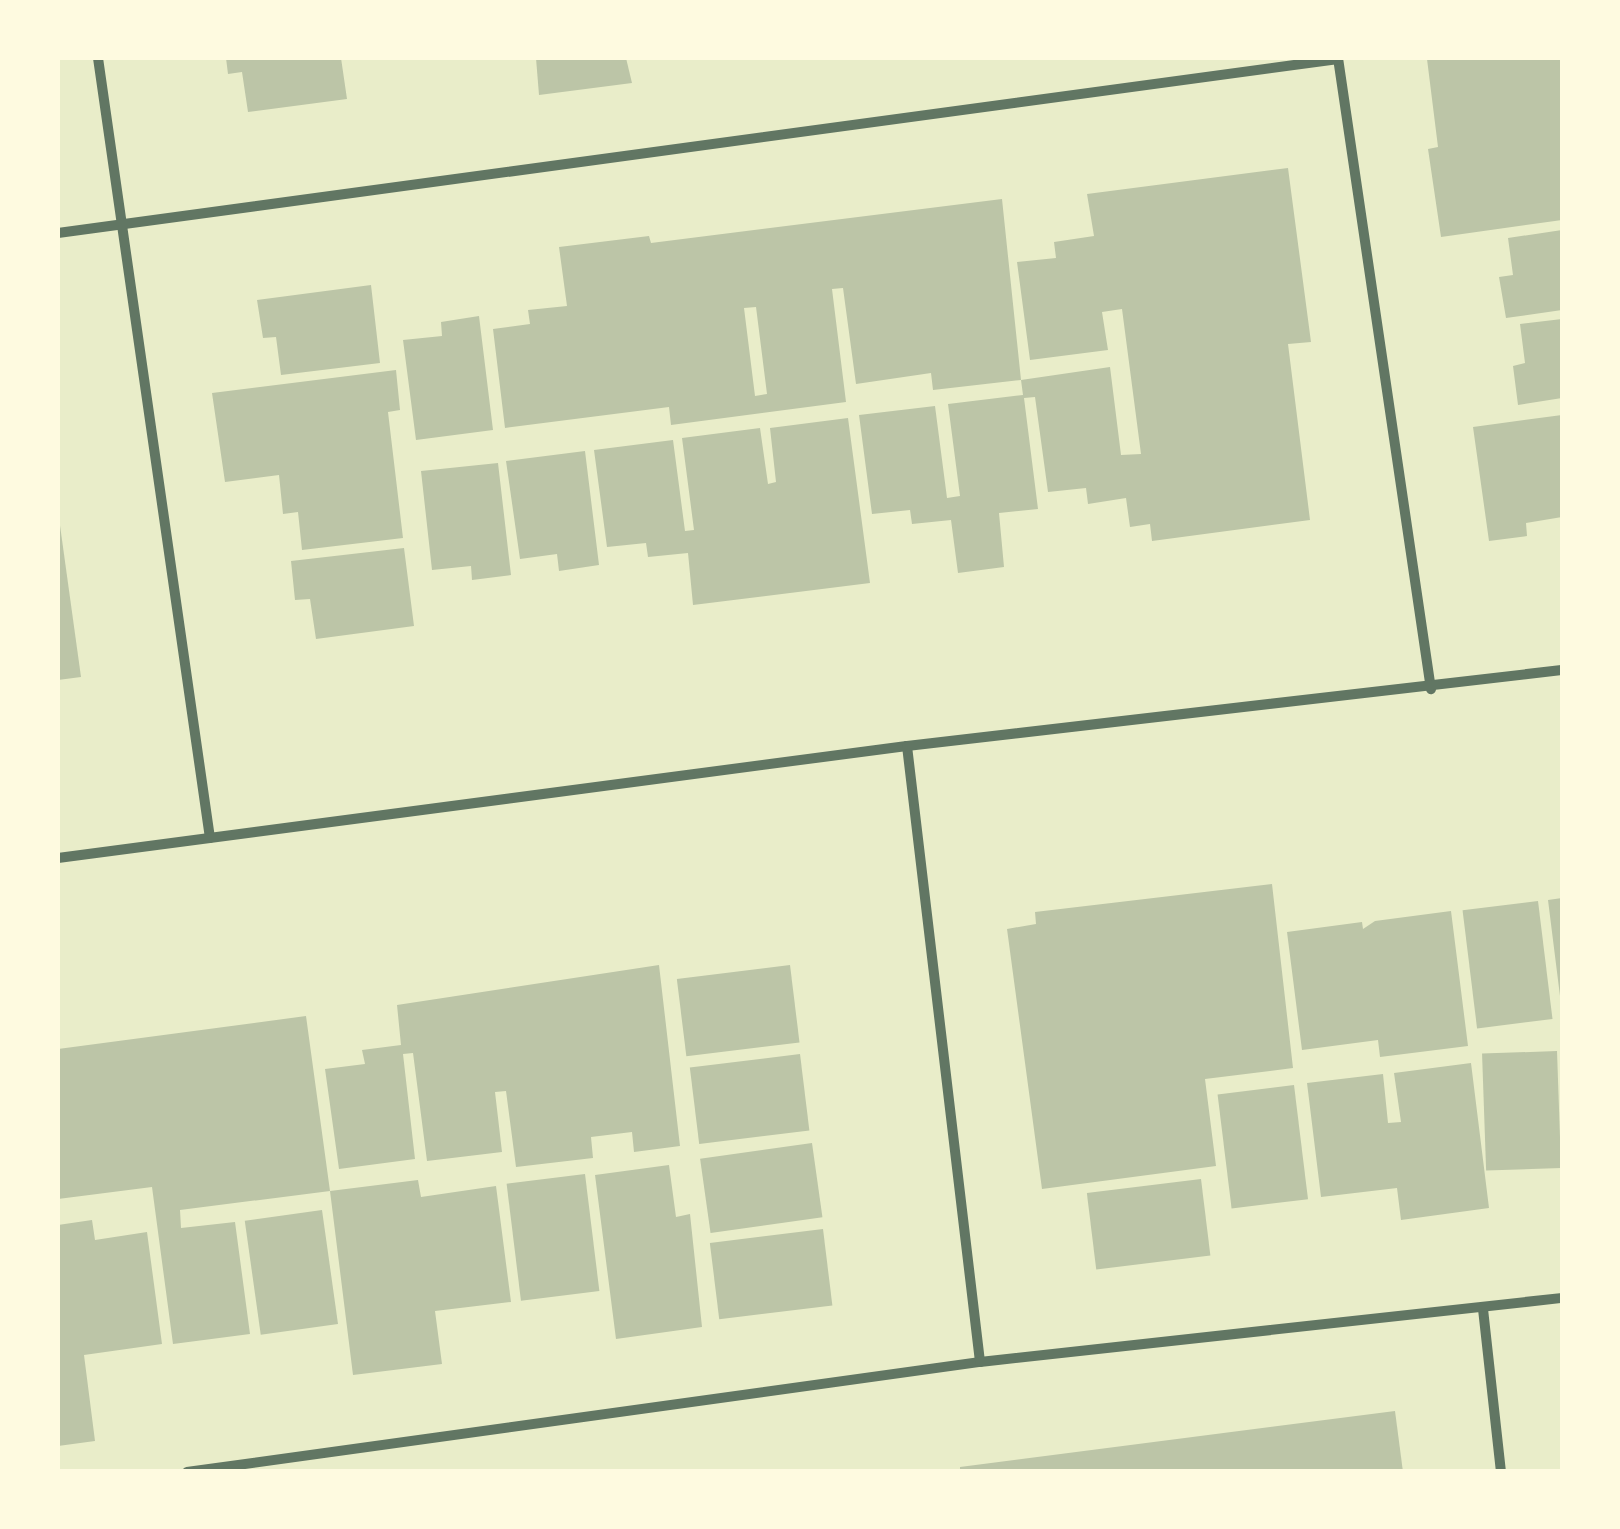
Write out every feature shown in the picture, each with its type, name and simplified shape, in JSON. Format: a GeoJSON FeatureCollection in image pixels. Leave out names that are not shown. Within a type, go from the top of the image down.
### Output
{"type":"FeatureCollection","features":[{"type":"Feature","properties":{"kind":"street"},"geometry":{"type":"LineString","coordinates":[[98,58],[210,838]]}},
{"type":"Feature","properties":{"kind":"street"},"geometry":{"type":"LineString","coordinates":[[58,232],[1338,58],[1431,689]]}},
{"type":"Feature","properties":{"kind":"street"},"geometry":{"type":"LineString","coordinates":[[58,858],[907,746],[1431,689],[1562,670]]}},
{"type":"Feature","properties":{"kind":"street"},"geometry":{"type":"LineString","coordinates":[[907,746],[980,1362]]}},
{"type":"Feature","properties":{"kind":"street"},"geometry":{"type":"LineString","coordinates":[[187,1472],[980,1362],[1562,1298]]}},
{"type":"Feature","properties":{"kind":"street"},"geometry":{"type":"LineString","coordinates":[[1483,1309],[1501,1472]]}},
{"type":"Feature","properties":{"kind":"building"},"geometry":{"type":"Polygon","coordinates":[[[226,58],[341,58],[347,99],[248,112],[242,72],[228,74],[226,58]]]}},
{"type":"Feature","properties":{"kind":"building"},"geometry":{"type":"Polygon","coordinates":[[[536,58],[626,58],[632,83],[539,95],[536,58]]]}},
{"type":"Feature","properties":{"kind":"building"},"geometry":{"type":"Polygon","coordinates":[[[1562,58],[1562,220],[1441,237],[1428,149],[1438,147],[1427,59],[1562,58]]]}},
{"type":"Feature","properties":{"kind":"building"},"geometry":{"type":"Polygon","coordinates":[[[1288,168],[1311,342],[1288,344],[1310,520],[1152,541],[1150,524],[1130,527],[1126,498],[1088,504],[1086,488],[1048,492],[1035,397],[1024,398],[1038,509],[999,513],[1004,567],[958,573],[951,520],[912,524],[910,510],[872,514],[859,415],[935,406],[947,498],[960,496],[948,404],[1023,395],[1021,380],[1110,367],[1121,455],[1141,454],[1122,309],[1102,312],[1108,350],[1030,360],[1017,262],[1056,258],[1054,242],[1094,236],[1087,194],[1288,168]]]}},
{"type":"Feature","properties":{"kind":"building"},"geometry":{"type":"Polygon","coordinates":[[[1002,199],[1021,380],[933,390],[931,373],[856,384],[843,288],[832,289],[846,402],[671,425],[669,407],[505,428],[493,329],[530,324],[528,310],[567,306],[559,247],[649,236],[651,243],[1002,199]],[[756,307],[744,308],[755,396],[767,394],[756,307]]]}},
{"type":"Feature","properties":{"kind":"building"},"geometry":{"type":"Polygon","coordinates":[[[1562,230],[1562,310],[1506,318],[1499,277],[1513,275],[1508,238],[1562,230]]]}},
{"type":"Feature","properties":{"kind":"building"},"geometry":{"type":"Polygon","coordinates":[[[371,285],[380,363],[281,375],[276,337],[263,338],[257,300],[371,285]]]}},
{"type":"Feature","properties":{"kind":"building"},"geometry":{"type":"Polygon","coordinates":[[[479,316],[493,430],[416,440],[403,340],[442,336],[441,322],[479,316]]]}},
{"type":"Feature","properties":{"kind":"building"},"geometry":{"type":"Polygon","coordinates":[[[1562,319],[1562,398],[1518,405],[1513,366],[1525,363],[1520,324],[1562,319]]]}},
{"type":"Feature","properties":{"kind":"building"},"geometry":{"type":"Polygon","coordinates":[[[396,370],[400,410],[388,412],[403,538],[302,550],[298,512],[283,514],[279,475],[225,482],[212,393],[396,370]]]}},
{"type":"Feature","properties":{"kind":"building"},"geometry":{"type":"Polygon","coordinates":[[[1562,415],[1562,517],[1526,523],[1527,536],[1489,541],[1473,427],[1562,415]]]}},
{"type":"Feature","properties":{"kind":"building"},"geometry":{"type":"Polygon","coordinates":[[[848,418],[870,583],[693,605],[688,553],[648,557],[646,543],[607,547],[594,450],[673,440],[685,531],[694,530],[682,438],[760,428],[768,484],[776,482],[770,428],[848,418]]]}},
{"type":"Feature","properties":{"kind":"building"},"geometry":{"type":"Polygon","coordinates":[[[585,451],[599,565],[559,571],[557,554],[520,559],[506,461],[585,451]]]}},
{"type":"Feature","properties":{"kind":"building"},"geometry":{"type":"Polygon","coordinates":[[[498,463],[511,575],[472,580],[471,566],[432,570],[421,471],[498,463]]]}},
{"type":"Feature","properties":{"kind":"building"},"geometry":{"type":"Polygon","coordinates":[[[58,511],[81,677],[58,680],[58,511]]]}},
{"type":"Feature","properties":{"kind":"building"},"geometry":{"type":"Polygon","coordinates":[[[404,548],[414,626],[316,639],[310,599],[295,600],[291,561],[404,548]]]}},
{"type":"Feature","properties":{"kind":"building"},"geometry":{"type":"Polygon","coordinates":[[[1272,884],[1293,1068],[1205,1079],[1216,1166],[1042,1189],[1007,929],[1036,924],[1035,912],[1272,884]]]}},
{"type":"Feature","properties":{"kind":"building"},"geometry":{"type":"Polygon","coordinates":[[[1562,898],[1562,996],[1560,996],[1548,900],[1562,898]]]}},
{"type":"Feature","properties":{"kind":"building"},"geometry":{"type":"Polygon","coordinates":[[[1538,901],[1553,1019],[1477,1028],[1463,910],[1538,901]]]}},
{"type":"Feature","properties":{"kind":"building"},"geometry":{"type":"Polygon","coordinates":[[[1451,911],[1468,1046],[1380,1057],[1378,1040],[1302,1050],[1287,932],[1362,922],[1363,929],[1375,921],[1451,911]]]}},
{"type":"Feature","properties":{"kind":"building"},"geometry":{"type":"Polygon","coordinates":[[[659,965],[680,1146],[634,1152],[632,1132],[591,1137],[593,1158],[516,1167],[506,1091],[495,1092],[502,1152],[427,1161],[413,1053],[403,1054],[415,1159],[339,1169],[325,1069],[365,1064],[362,1050],[401,1045],[397,1005],[659,965]]]}},
{"type":"Feature","properties":{"kind":"building"},"geometry":{"type":"Polygon","coordinates":[[[790,965],[800,1042],[686,1056],[677,979],[790,965]]]}},
{"type":"Feature","properties":{"kind":"building"},"geometry":{"type":"Polygon","coordinates":[[[306,1016],[330,1191],[180,1210],[181,1228],[235,1222],[250,1334],[173,1344],[152,1187],[58,1199],[58,1049],[306,1016]]]}},
{"type":"Feature","properties":{"kind":"building"},"geometry":{"type":"Polygon","coordinates":[[[1557,1051],[1561,1168],[1486,1171],[1482,1054],[1557,1051]]]}},
{"type":"Feature","properties":{"kind":"building"},"geometry":{"type":"Polygon","coordinates":[[[800,1054],[809,1130],[699,1144],[690,1068],[800,1054]]]}},
{"type":"Feature","properties":{"kind":"building"},"geometry":{"type":"Polygon","coordinates":[[[1471,1063],[1489,1208],[1401,1220],[1397,1188],[1321,1197],[1307,1083],[1383,1074],[1388,1123],[1401,1122],[1394,1073],[1471,1063]]]}},
{"type":"Feature","properties":{"kind":"building"},"geometry":{"type":"Polygon","coordinates":[[[1294,1085],[1308,1199],[1232,1209],[1218,1094],[1294,1085]]]}},
{"type":"Feature","properties":{"kind":"building"},"geometry":{"type":"Polygon","coordinates":[[[812,1143],[822,1217],[711,1233],[700,1159],[812,1143]]]}},
{"type":"Feature","properties":{"kind":"building"},"geometry":{"type":"Polygon","coordinates":[[[669,1165],[676,1217],[690,1214],[702,1327],[616,1339],[595,1175],[669,1165]]]}},
{"type":"Feature","properties":{"kind":"building"},"geometry":{"type":"Polygon","coordinates":[[[585,1174],[599,1291],[521,1301],[507,1184],[585,1174]]]}},
{"type":"Feature","properties":{"kind":"building"},"geometry":{"type":"Polygon","coordinates":[[[1201,1179],[1210,1255],[1096,1269],[1087,1193],[1201,1179]]]}},
{"type":"Feature","properties":{"kind":"building"},"geometry":{"type":"Polygon","coordinates":[[[418,1180],[421,1197],[496,1186],[511,1302],[435,1311],[442,1364],[353,1375],[330,1191],[418,1180]]]}},
{"type":"Feature","properties":{"kind":"building"},"geometry":{"type":"Polygon","coordinates":[[[322,1210],[338,1324],[261,1335],[245,1221],[322,1210]]]}},
{"type":"Feature","properties":{"kind":"building"},"geometry":{"type":"Polygon","coordinates":[[[92,1220],[95,1240],[147,1232],[162,1344],[84,1355],[95,1441],[58,1446],[58,1225],[92,1220]]]}},
{"type":"Feature","properties":{"kind":"building"},"geometry":{"type":"Polygon","coordinates":[[[823,1229],[832,1305],[719,1319],[710,1243],[823,1229]]]}},
{"type":"Feature","properties":{"kind":"building"},"geometry":{"type":"Polygon","coordinates":[[[1395,1411],[1403,1472],[960,1472],[960,1467],[1395,1411]]]}}]}
